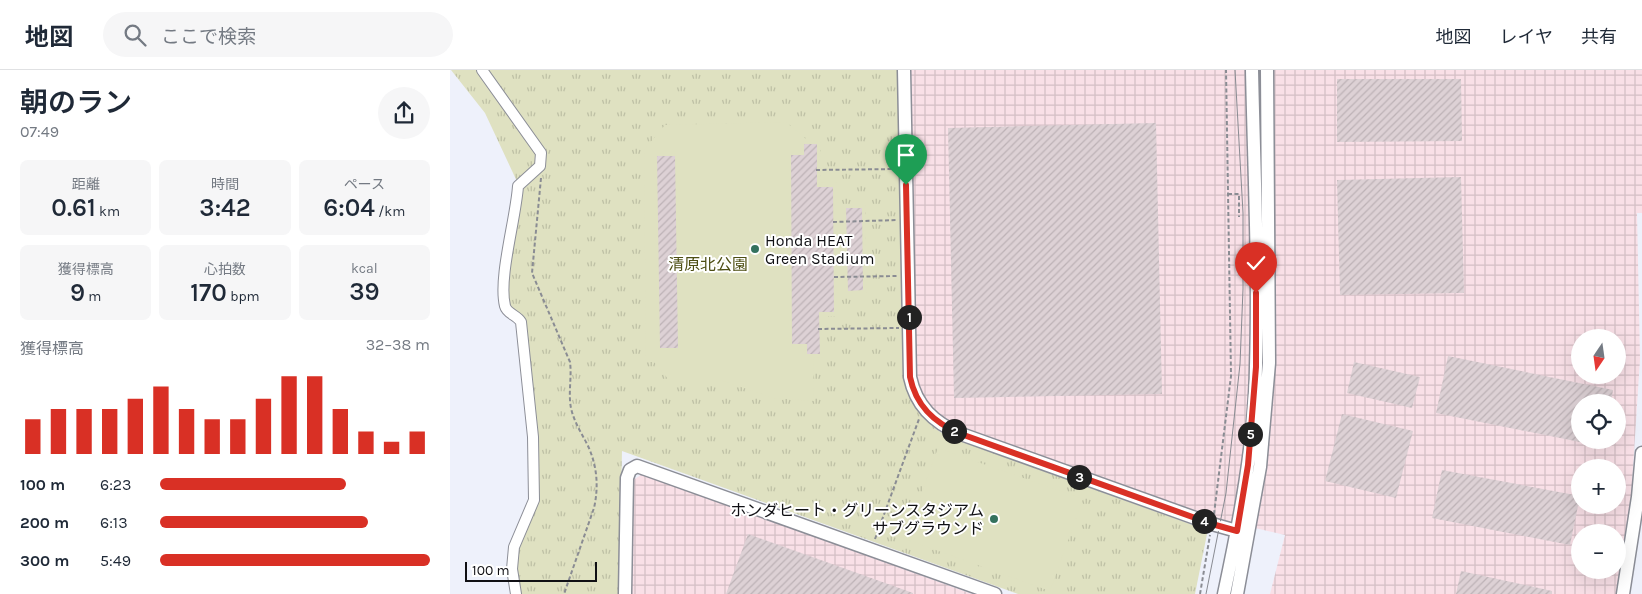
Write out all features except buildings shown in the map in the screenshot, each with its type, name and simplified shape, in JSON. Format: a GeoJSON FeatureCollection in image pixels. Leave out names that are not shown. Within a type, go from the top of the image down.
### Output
{"type":"FeatureCollection","features":[{"type":"Feature","properties":{"kind":"street"},"geometry":{"type":"LineString","coordinates":[[482,70],[541,152],[540,166],[518,186],[517,207],[508,253],[504,294],[506,310],[521,322],[533,437],[534,500],[514,547],[512,569],[516,594]]}},
{"type":"Feature","properties":{"kind":"street"},"geometry":{"type":"LineString","coordinates":[[904,70],[910,377],[915,396],[921,405],[938,423],[961,434],[1212,524],[1237,531]]}},
{"type":"Feature","properties":{"kind":"street"},"geometry":{"type":"LineString","coordinates":[[1224,594],[1248,465],[1256,367],[1252,70]]}},
{"type":"Feature","properties":{"kind":"street"},"geometry":{"type":"LineString","coordinates":[[1237,594],[1260,467],[1269,363],[1267,70]]}},
{"type":"Feature","properties":{"kind":"street"},"geometry":{"type":"LineString","coordinates":[[1623,594],[1640,497],[1642,453]]}},
{"type":"Feature","properties":{"kind":"street"},"geometry":{"type":"LineString","coordinates":[[625,594],[627,478],[630,470],[637,466],[995,594]]}},
{"type":"Feature","properties":{"kind":"path"},"geometry":{"type":"LineString","coordinates":[[1213,517],[1231,376],[1226,70]]}},
{"type":"Feature","properties":{"kind":"path"},"geometry":{"type":"LineString","coordinates":[[540,166],[532,273],[570,362],[572,377],[571,408],[575,423],[587,444],[596,476],[595,502],[564,594]]}},
{"type":"Feature","properties":{"kind":"path"},"geometry":{"type":"LineString","coordinates":[[816,170],[901,169]]}},
{"type":"Feature","properties":{"kind":"path"},"geometry":{"type":"LineString","coordinates":[[1228,194],[1239,194],[1239,217]]}},
{"type":"Feature","properties":{"kind":"path"},"geometry":{"type":"LineString","coordinates":[[834,222],[902,220]]}},
{"type":"Feature","properties":{"kind":"path"},"geometry":{"type":"LineString","coordinates":[[834,277],[903,276]]}},
{"type":"Feature","properties":{"kind":"path"},"geometry":{"type":"LineString","coordinates":[[818,329],[904,328]]}},
{"type":"Feature","properties":{"kind":"path"},"geometry":{"type":"LineString","coordinates":[[874,544],[921,414]]}},
{"type":"Feature","properties":{"kind":"path"},"geometry":{"type":"LineString","coordinates":[[1200,594],[1211,532]]}},
{"type":"Feature","properties":{"kind":"shaded area"},"geometry":{"type":"Polygon","coordinates":[[[911,70],[1642,70],[1642,213],[1637,213],[1640,359],[1631,499],[1626,531],[1626,524],[1571,524],[1571,579],[1618,579],[1616,594],[1270,594],[1285,535],[1204,516],[951,423],[929,407],[922,395],[915,372],[911,70]]]}},
{"type":"Feature","properties":{"kind":"shaded area"},"geometry":{"type":"Polygon","coordinates":[[[641,475],[972,594],[631,594],[633,480],[641,475]]]}},
{"type":"Feature","properties":{"kind":"green space","name":"清原北公園"},"geometry":{"type":"Polygon","coordinates":[[[451,70],[899,70],[903,374],[913,403],[924,419],[949,437],[1204,529],[1207,534],[1195,594],[1018,594],[622,451],[619,594],[518,594],[513,558],[534,506],[522,319],[508,307],[505,292],[520,188],[485,113],[451,70]]]}},
{"type":"Feature","properties":{"kind":"green space","name":"Honda HEAT Green Stadium"},"geometry":{"type":"Polygon","coordinates":[[[786,122],[807,140],[820,140],[821,182],[837,183],[837,204],[865,204],[867,294],[838,294],[838,316],[823,316],[823,357],[813,358],[814,401],[774,398],[720,380],[669,380],[654,362],[646,362],[644,150],[665,125],[786,122]]]}},
{"type":"Feature","properties":{"kind":"green space","name":"ホンダヒート・グリーンスタジアム サブグラウンド"},"geometry":{"type":"Polygon","coordinates":[[[938,448],[1083,499],[1050,591],[905,539],[938,448]]]}},
{"type":"Feature","properties":{"kind":"tram line"},"geometry":{"type":"LineString","coordinates":[[1206,594],[1226,493],[1240,364],[1243,289],[1243,213],[1235,70]]}},
{"type":"Feature","properties":{"kind":"place","name":"Honda HEAT Green Stadium"},"geometry":{"type":"Point","coordinates":[755,249]}},
{"type":"Feature","properties":{"kind":"place","name":"ホンダヒート・グリーンスタジアム サブグラウンド"},"geometry":{"type":"Point","coordinates":[994,519]}},
{"type":"Feature","properties":{"kind":"route"},"geometry":{"type":"LineString","coordinates":[[906,185],[910,377],[915,396],[928,414],[949,430],[1212,524],[1237,531],[1248,465],[1256,367],[1256,293]]}}]}
